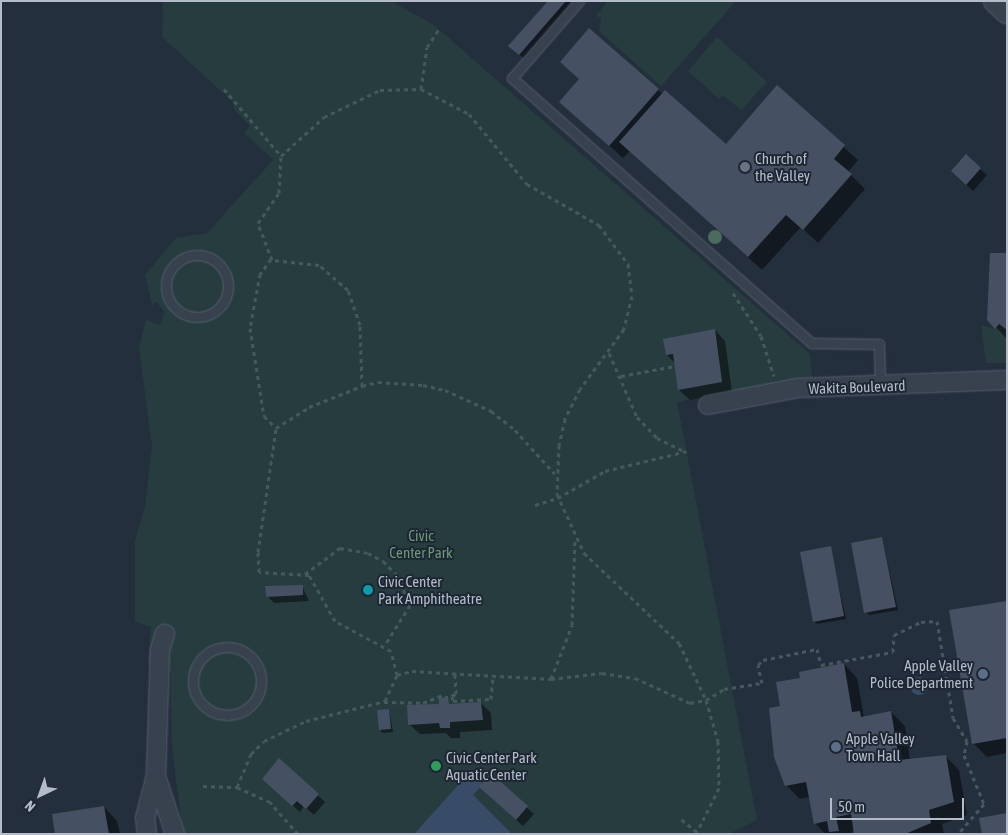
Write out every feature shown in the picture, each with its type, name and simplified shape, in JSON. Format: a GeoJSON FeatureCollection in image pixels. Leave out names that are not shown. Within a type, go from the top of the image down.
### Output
{"type":"FeatureCollection","features":[{"type":"Feature","properties":{"kind":"street"},"geometry":{"type":"LineString","coordinates":[[995,1],[1007,12]]}},
{"type":"Feature","properties":{"kind":"street","name":"Wakita Boulevard"},"geometry":{"type":"LineString","coordinates":[[708,405],[778,392],[1007,380]]}},
{"type":"Feature","properties":{"kind":"street"},"geometry":{"type":"LineString","coordinates":[[147,834],[145,818],[156,776],[158,686],[165,634]]}},
{"type":"Feature","properties":{"kind":"street"},"geometry":{"type":"LineString","coordinates":[[156,776],[175,834]]}},
{"type":"Feature","properties":{"kind":"lane"},"geometry":{"type":"LineString","coordinates":[[580,1],[512,78],[812,342],[879,344],[880,386]]}},
{"type":"Feature","properties":{"kind":"lane"},"geometry":{"type":"LineString","coordinates":[[183,258],[212,259],[225,273],[225,298],[207,315],[186,315],[167,293],[169,273],[183,258]]}},
{"type":"Feature","properties":{"kind":"lane"},"geometry":{"type":"LineString","coordinates":[[218,647],[241,649],[258,666],[261,689],[240,712],[219,714],[195,694],[194,672],[203,657],[218,647]]}},
{"type":"Feature","properties":{"kind":"path"},"geometry":{"type":"LineString","coordinates":[[421,89],[428,47],[439,29]]}},
{"type":"Feature","properties":{"kind":"path"},"geometry":{"type":"LineString","coordinates":[[224,88],[282,156]]}},
{"type":"Feature","properties":{"kind":"path"},"geometry":{"type":"LineString","coordinates":[[270,258],[258,228],[279,193],[282,156],[324,118],[351,102],[380,90],[421,89],[460,107],[527,184],[592,221],[613,238],[628,264],[632,296],[624,329],[609,353],[590,374],[565,419],[555,474],[558,498],[575,537],[591,562],[658,618],[678,643],[706,700],[718,741],[720,780],[717,796],[697,833],[680,818]]}},
{"type":"Feature","properties":{"kind":"path"},"geometry":{"type":"LineString","coordinates":[[270,258],[319,265],[343,284],[357,312],[362,386]]}},
{"type":"Feature","properties":{"kind":"path"},"geometry":{"type":"LineString","coordinates":[[270,258],[260,274],[250,325],[264,416],[276,428]]}},
{"type":"Feature","properties":{"kind":"path"},"geometry":{"type":"LineString","coordinates":[[728,287],[760,336],[778,392]]}},
{"type":"Feature","properties":{"kind":"path"},"geometry":{"type":"LineString","coordinates":[[535,505],[558,498],[605,471],[687,451],[671,446],[645,427],[609,353]]}},
{"type":"Feature","properties":{"kind":"path"},"geometry":{"type":"LineString","coordinates":[[621,376],[674,366]]}},
{"type":"Feature","properties":{"kind":"path"},"geometry":{"type":"LineString","coordinates":[[385,646],[410,605],[397,575],[383,561],[368,552],[340,548],[305,574],[264,574],[257,568],[276,428],[309,407],[362,386],[400,382],[445,390],[468,399],[515,430],[555,474]]}},
{"type":"Feature","properties":{"kind":"path"},"geometry":{"type":"LineString","coordinates":[[550,679],[572,624],[575,537]]}},
{"type":"Feature","properties":{"kind":"path"},"geometry":{"type":"LineString","coordinates":[[305,574],[335,621],[385,646],[397,675],[394,689],[383,702]]}},
{"type":"Feature","properties":{"kind":"path"},"geometry":{"type":"LineString","coordinates":[[397,675],[455,673],[550,679],[602,673],[641,680],[690,703],[706,700],[724,689],[762,683],[758,665],[762,660],[817,649],[821,665],[893,652],[894,635],[921,622],[937,621],[953,718],[967,741],[964,756],[984,804],[958,834]]}},
{"type":"Feature","properties":{"kind":"path"},"geometry":{"type":"LineString","coordinates":[[455,673],[453,702],[491,699],[493,675]]}},
{"type":"Feature","properties":{"kind":"path"},"geometry":{"type":"LineString","coordinates":[[237,787],[245,764],[264,742],[320,716],[383,702],[423,703],[443,696],[452,696]]}},
{"type":"Feature","properties":{"kind":"path"},"geometry":{"type":"LineString","coordinates":[[203,786],[237,787],[270,802],[298,834]]}},
{"type":"Feature","properties":{"kind":"green space","name":"Civic Center Park"},"geometry":{"type":"Polygon","coordinates":[[[163,1],[391,1],[434,25],[810,354],[812,378],[677,402],[757,820],[729,834],[183,834],[172,748],[170,665],[148,663],[151,627],[135,622],[135,540],[145,506],[152,446],[139,348],[146,319],[159,325],[165,313],[157,302],[152,305],[145,275],[176,238],[207,233],[273,160],[244,133],[250,126],[234,109],[233,102],[162,37],[163,1]]]}},
{"type":"Feature","properties":{"kind":"green space"},"geometry":{"type":"Polygon","coordinates":[[[608,1],[736,1],[661,86],[599,31],[601,19],[596,15],[608,1]]]}},
{"type":"Feature","properties":{"kind":"green space"},"geometry":{"type":"Polygon","coordinates":[[[717,37],[767,82],[741,110],[723,95],[719,99],[688,71],[717,37]]]}},
{"type":"Feature","properties":{"kind":"green space"},"geometry":{"type":"Polygon","coordinates":[[[999,324],[1007,330],[1007,363],[986,363],[981,325],[995,329],[999,324]]]}},
{"type":"Feature","properties":{"kind":"water"},"geometry":{"type":"Polygon","coordinates":[[[919,677],[927,682],[928,686],[923,694],[919,695],[911,690],[910,686],[915,678],[919,677]]]}},
{"type":"Feature","properties":{"kind":"water"},"geometry":{"type":"Polygon","coordinates":[[[470,772],[483,784],[473,795],[512,834],[415,833],[470,772]]]}},
{"type":"Feature","properties":{"kind":"building"},"geometry":{"type":"Polygon","coordinates":[[[548,1],[566,1],[519,55],[508,46],[548,1]]]}},
{"type":"Feature","properties":{"kind":"building"},"geometry":{"type":"Polygon","coordinates":[[[589,28],[659,89],[609,146],[559,102],[579,79],[560,62],[589,28]]]}},
{"type":"Feature","properties":{"kind":"building","name":"Church of the Valley"},"geometry":{"type":"Polygon","coordinates":[[[777,85],[845,145],[834,159],[852,174],[803,230],[786,215],[748,257],[619,142],[665,90],[726,144],[777,85]]]}},
{"type":"Feature","properties":{"kind":"building"},"geometry":{"type":"Polygon","coordinates":[[[966,154],[981,168],[966,185],[951,171],[966,154]]]}},
{"type":"Feature","properties":{"kind":"building"},"geometry":{"type":"Polygon","coordinates":[[[990,253],[1007,253],[1007,330],[999,324],[995,329],[987,320],[990,253]]]}},
{"type":"Feature","properties":{"kind":"building"},"geometry":{"type":"Polygon","coordinates":[[[715,329],[722,382],[678,390],[673,354],[666,355],[663,339],[715,329]]]}},
{"type":"Feature","properties":{"kind":"building"},"geometry":{"type":"Polygon","coordinates":[[[882,537],[896,607],[864,613],[851,543],[882,537]]]}},
{"type":"Feature","properties":{"kind":"building"},"geometry":{"type":"Polygon","coordinates":[[[831,546],[844,616],[813,622],[800,552],[831,546]]]}},
{"type":"Feature","properties":{"kind":"building"},"geometry":{"type":"Polygon","coordinates":[[[303,585],[303,595],[266,597],[265,586],[303,585]]]}},
{"type":"Feature","properties":{"kind":"building","name":"Apple Valley Police Department"},"geometry":{"type":"Polygon","coordinates":[[[1007,601],[1007,738],[972,744],[949,610],[1007,601]]]}},
{"type":"Feature","properties":{"kind":"building","name":"Apple Valley Town Hall"},"geometry":{"type":"Polygon","coordinates":[[[844,663],[852,712],[860,711],[861,717],[891,711],[899,760],[946,755],[954,802],[929,810],[931,823],[905,834],[854,834],[851,814],[836,817],[839,831],[829,832],[827,821],[814,824],[806,782],[785,786],[774,757],[769,708],[780,706],[776,682],[800,678],[799,672],[844,663]]]}},
{"type":"Feature","properties":{"kind":"building"},"geometry":{"type":"Polygon","coordinates":[[[439,698],[448,698],[449,704],[481,702],[483,720],[450,722],[450,728],[440,728],[439,723],[408,725],[407,705],[439,704],[439,698]]]}},
{"type":"Feature","properties":{"kind":"building"},"geometry":{"type":"Polygon","coordinates":[[[389,709],[391,729],[379,730],[377,710],[389,709]]]}},
{"type":"Feature","properties":{"kind":"building"},"geometry":{"type":"Polygon","coordinates":[[[279,758],[319,794],[306,809],[297,801],[292,806],[262,779],[279,758]]]}},
{"type":"Feature","properties":{"kind":"building"},"geometry":{"type":"Polygon","coordinates":[[[491,773],[528,806],[516,820],[479,787],[491,773]]]}},
{"type":"Feature","properties":{"kind":"building"},"geometry":{"type":"Polygon","coordinates":[[[104,806],[109,834],[55,834],[52,814],[104,806]]]}},
{"type":"Feature","properties":{"kind":"building"},"geometry":{"type":"Polygon","coordinates":[[[1007,813],[1007,834],[982,834],[979,818],[1007,813]]]}},
{"type":"Feature","properties":{"kind":"place","name":"Church of the Valley"},"geometry":{"type":"Point","coordinates":[745,167]}},
{"type":"Feature","properties":{"kind":"place","name":"Civic Center Park Amphitheatre"},"geometry":{"type":"Point","coordinates":[368,590]}},
{"type":"Feature","properties":{"kind":"place","name":"Apple Valley Police Department"},"geometry":{"type":"Point","coordinates":[983,674]}},
{"type":"Feature","properties":{"kind":"place","name":"Apple Valley Town Hall"},"geometry":{"type":"Point","coordinates":[836,747]}},
{"type":"Feature","properties":{"kind":"place","name":"Civic Center Park Aquatic Center"},"geometry":{"type":"Point","coordinates":[436,766]}}]}
